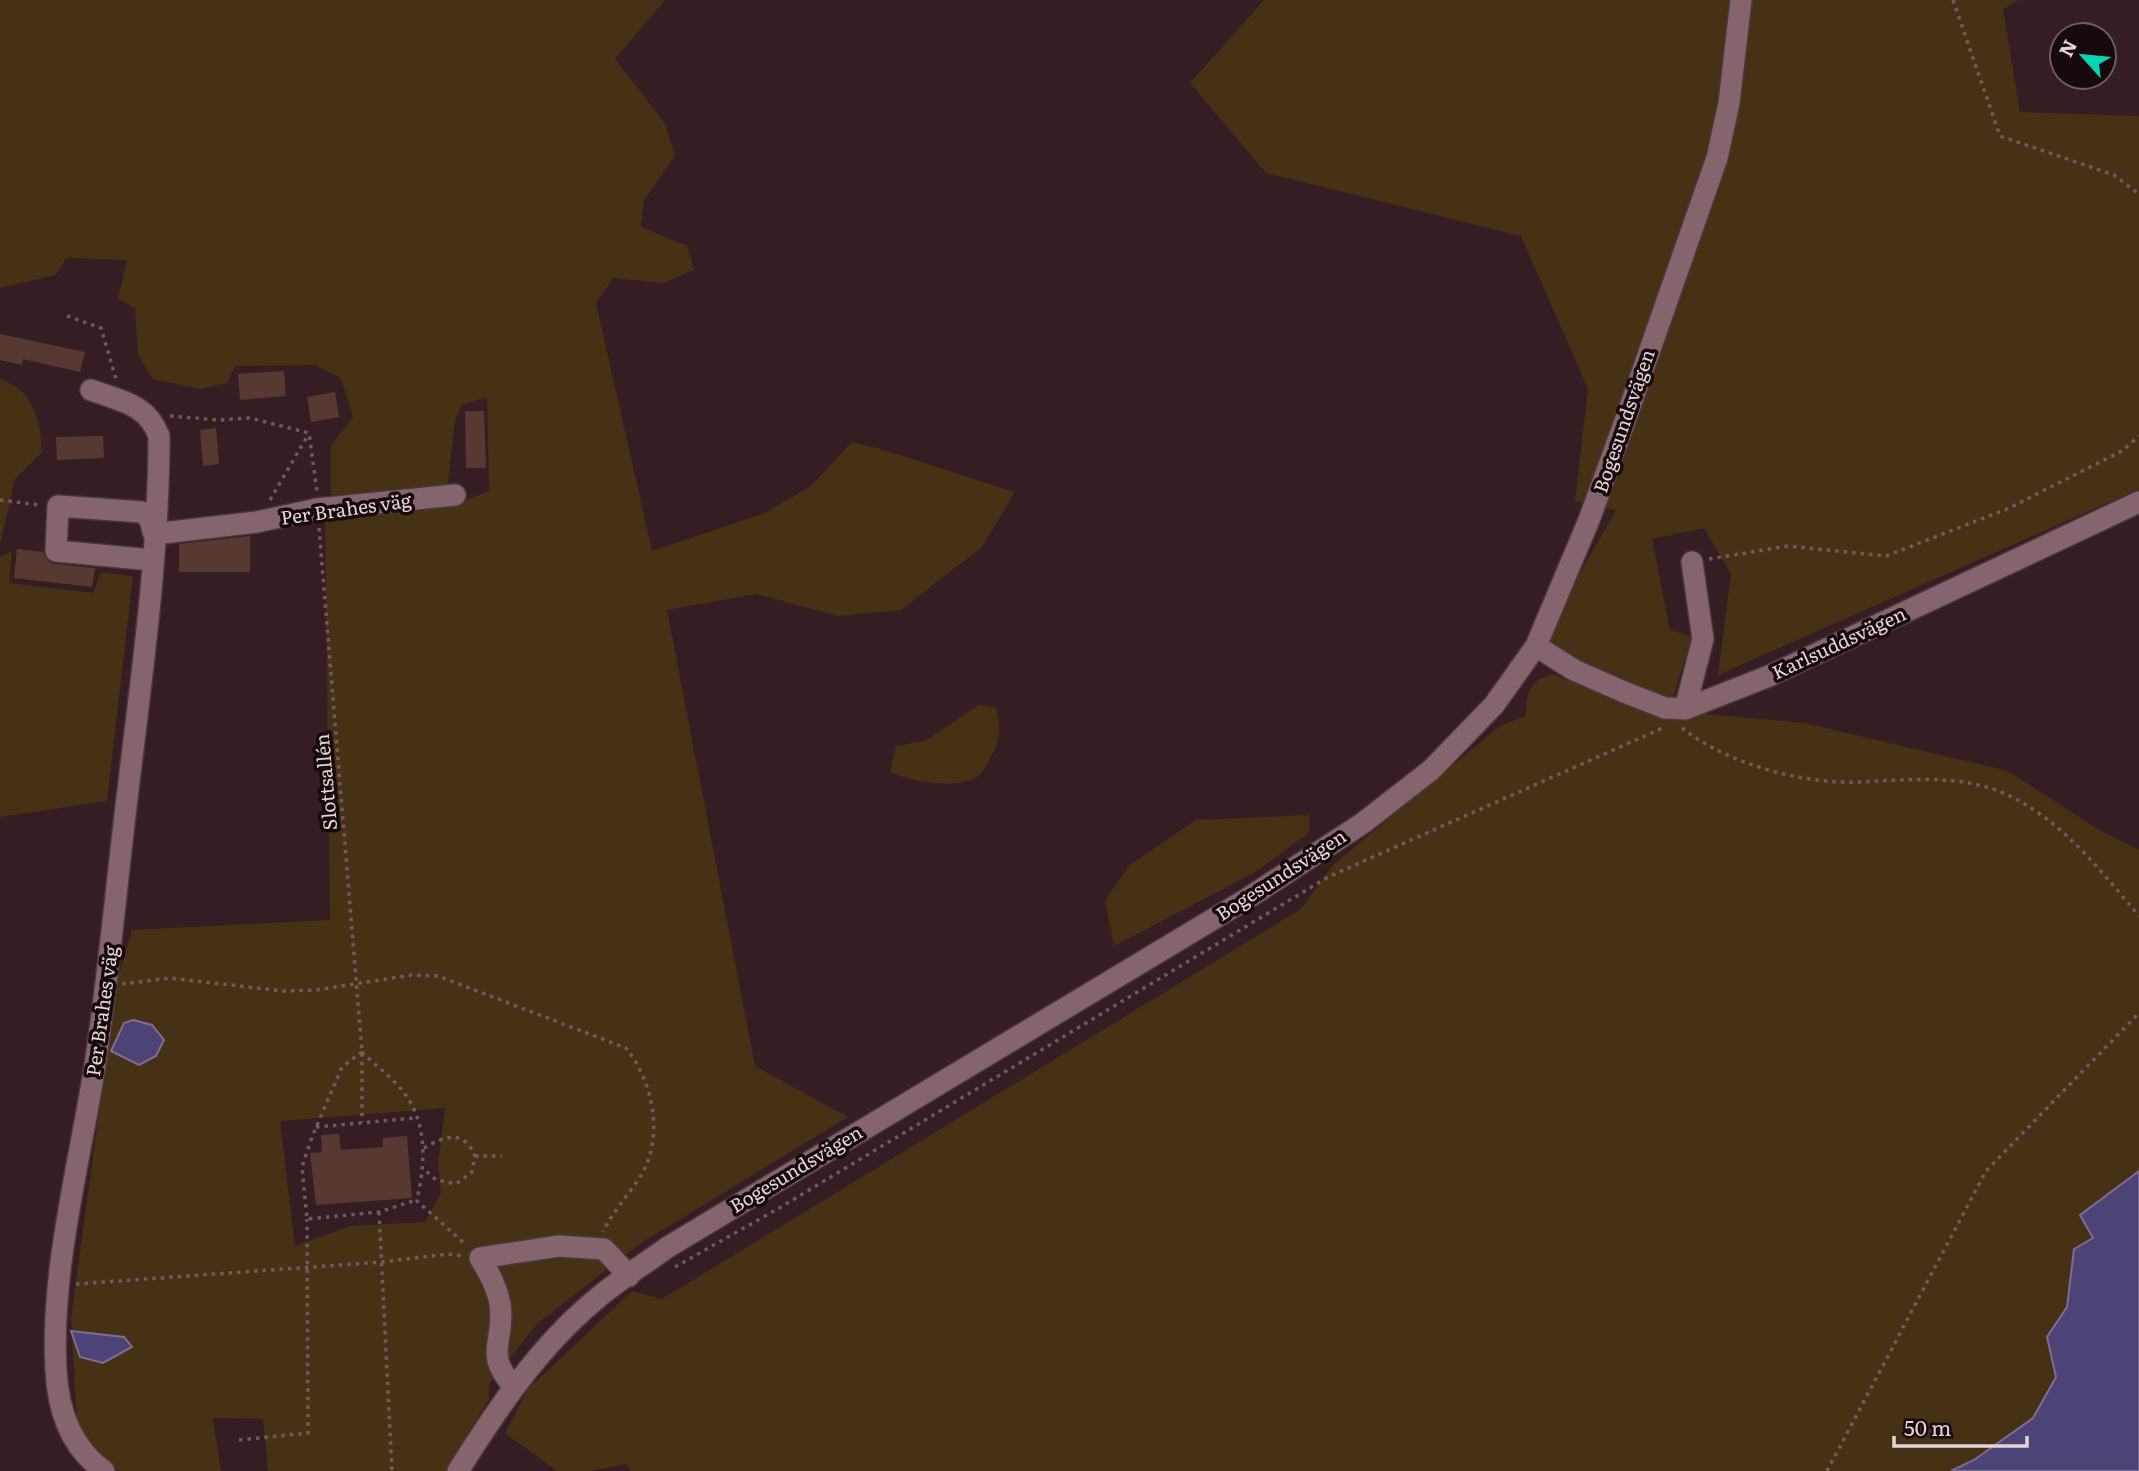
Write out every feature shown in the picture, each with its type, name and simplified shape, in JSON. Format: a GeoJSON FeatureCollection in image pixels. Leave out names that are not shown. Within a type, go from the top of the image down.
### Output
{"type":"FeatureCollection","features":[{"type":"Feature","properties":{"kind":"street","name":"Bogesundsvägen"},"geometry":{"type":"LineString","coordinates":[[458,1471],[514,1387],[569,1324],[637,1270],[919,1094],[1245,900],[1363,823],[1409,789],[1464,738],[1502,695],[1536,646],[1589,520],[1717,158],[1730,103],[1741,0]]}},
{"type":"Feature","properties":{"kind":"street","name":"Per Brahes väg"},"geometry":{"type":"LineString","coordinates":[[91,390],[130,404],[152,417],[159,436],[145,650],[106,986],[60,1285],[56,1369],[60,1406],[77,1447],[104,1471]]}},
{"type":"Feature","properties":{"kind":"street","name":"Per Brahes väg"},"geometry":{"type":"LineString","coordinates":[[154,534],[257,522],[317,509],[455,495]]}},
{"type":"Feature","properties":{"kind":"street","name":"Karlsuddsvägen"},"geometry":{"type":"LineString","coordinates":[[1680,715],[2139,502]]}},
{"type":"Feature","properties":{"kind":"street"},"geometry":{"type":"LineString","coordinates":[[152,560],[56,551],[58,506],[142,512],[150,519],[154,534]]}},
{"type":"Feature","properties":{"kind":"street"},"geometry":{"type":"LineString","coordinates":[[1536,646],[1574,670],[1680,715],[1703,639],[1692,562]]}},
{"type":"Feature","properties":{"kind":"street"},"geometry":{"type":"LineString","coordinates":[[514,1387],[503,1374],[495,1357],[500,1305],[493,1279],[481,1258],[559,1246],[604,1249],[637,1270]]}},
{"type":"Feature","properties":{"kind":"path"},"geometry":{"type":"LineString","coordinates":[[1953,0],[2000,136],[2115,175],[2139,194]]}},
{"type":"Feature","properties":{"kind":"path"},"geometry":{"type":"LineString","coordinates":[[67,316],[101,328],[108,358],[122,393],[130,404]]}},
{"type":"Feature","properties":{"kind":"path"},"geometry":{"type":"LineString","coordinates":[[164,415],[193,419],[250,418],[309,433],[302,451],[257,522]]}},
{"type":"Feature","properties":{"kind":"path","name":"Slottsallén"},"geometry":{"type":"LineString","coordinates":[[309,433],[357,984],[362,1052],[362,1122]]}},
{"type":"Feature","properties":{"kind":"path"},"geometry":{"type":"LineString","coordinates":[[1692,562],[1788,545],[1886,556],[2007,509],[2122,451],[2139,436]]}},
{"type":"Feature","properties":{"kind":"path"},"geometry":{"type":"LineString","coordinates":[[0,500],[58,506]]}},
{"type":"Feature","properties":{"kind":"path"},"geometry":{"type":"LineString","coordinates":[[1680,715],[1699,742],[1759,766],[1824,780],[1965,781],[2001,792],[2031,807],[2059,827],[2139,916]]}},
{"type":"Feature","properties":{"kind":"path"},"geometry":{"type":"LineString","coordinates":[[637,1270],[666,1271],[690,1260],[1328,877],[1667,726]]}},
{"type":"Feature","properties":{"kind":"path"},"geometry":{"type":"LineString","coordinates":[[106,986],[170,978],[283,991],[357,984],[412,975],[439,976],[626,1048],[640,1065],[654,1110],[652,1135],[645,1169],[603,1230],[604,1249]]}},
{"type":"Feature","properties":{"kind":"path"},"geometry":{"type":"LineString","coordinates":[[1827,1471],[1986,1171],[2139,1013]]}},
{"type":"Feature","properties":{"kind":"path"},"geometry":{"type":"LineString","coordinates":[[239,1440],[308,1433],[307,1219],[302,1167],[342,1068],[362,1052],[406,1095],[416,1117],[424,1148],[424,1169],[416,1200]]}},
{"type":"Feature","properties":{"kind":"path"},"geometry":{"type":"LineString","coordinates":[[316,1127],[416,1117]]}},
{"type":"Feature","properties":{"kind":"path"},"geometry":{"type":"LineString","coordinates":[[424,1148],[444,1136],[453,1136],[464,1140],[475,1156],[472,1172],[456,1184],[436,1180],[424,1169]]}},
{"type":"Feature","properties":{"kind":"path"},"geometry":{"type":"LineString","coordinates":[[475,1156],[502,1156]]}},
{"type":"Feature","properties":{"kind":"path"},"geometry":{"type":"LineString","coordinates":[[307,1219],[379,1212],[416,1200]]}},
{"type":"Feature","properties":{"kind":"path"},"geometry":{"type":"LineString","coordinates":[[416,1200],[481,1258]]}},
{"type":"Feature","properties":{"kind":"path"},"geometry":{"type":"LineString","coordinates":[[379,1212],[392,1471]]}},
{"type":"Feature","properties":{"kind":"path"},"geometry":{"type":"LineString","coordinates":[[60,1285],[382,1262],[448,1254],[481,1258]]}},
{"type":"Feature","properties":{"kind":"shaded area"},"geometry":{"type":"Polygon","coordinates":[[[0,0],[665,0],[615,59],[665,123],[675,156],[644,200],[641,227],[687,246],[694,270],[663,283],[613,278],[596,303],[652,551],[765,513],[811,486],[852,442],[1015,492],[982,547],[901,610],[838,616],[756,594],[667,610],[755,1066],[848,1117],[641,1243],[537,1324],[489,1384],[489,1399],[446,1471],[268,1471],[263,1419],[213,1418],[221,1471],[120,1471],[100,1459],[77,1423],[71,1318],[117,981],[132,930],[330,920],[325,516],[469,499],[489,491],[487,397],[462,405],[455,420],[447,490],[331,495],[331,445],[353,417],[341,378],[315,365],[235,366],[227,383],[200,389],[153,379],[138,355],[135,308],[118,299],[127,260],[66,258],[56,275],[0,288],[0,0]],[[445,1108],[280,1121],[295,1246],[350,1226],[425,1222],[441,1193],[438,1164],[445,1108]]]}},
{"type":"Feature","properties":{"kind":"shaded area"},"geometry":{"type":"Polygon","coordinates":[[[1264,0],[2019,0],[2003,9],[2020,112],[2139,116],[2139,489],[1718,675],[1731,574],[1704,528],[1652,539],[1670,630],[1692,636],[1672,701],[1561,656],[1549,639],[1580,573],[1616,510],[1575,501],[1588,389],[1521,236],[1266,173],[1190,83],[1264,0]]]}},
{"type":"Feature","properties":{"kind":"shaded area"},"geometry":{"type":"Polygon","coordinates":[[[0,379],[20,390],[28,398],[40,429],[42,452],[15,479],[0,545],[0,379]]]}},
{"type":"Feature","properties":{"kind":"shaded area"},"geometry":{"type":"Polygon","coordinates":[[[12,551],[9,583],[93,593],[101,572],[133,576],[107,801],[0,817],[0,557],[12,551]]]}},
{"type":"Feature","properties":{"kind":"shaded area"},"geometry":{"type":"Polygon","coordinates":[[[1552,674],[1640,708],[1805,723],[2008,771],[2099,830],[2139,850],[2139,1171],[2129,1176],[2093,1238],[2074,1249],[2067,1307],[2047,1337],[2056,1377],[2033,1417],[1974,1460],[1951,1471],[631,1471],[626,1464],[591,1471],[557,1471],[505,1433],[528,1389],[632,1291],[662,1299],[1301,909],[1333,865],[1501,725],[1526,716],[1530,689],[1538,680],[1552,674]]]}},
{"type":"Feature","properties":{"kind":"shaded area"},"geometry":{"type":"Polygon","coordinates":[[[980,704],[996,708],[999,738],[980,774],[961,783],[949,784],[910,779],[890,772],[896,746],[925,741],[980,704]]]}},
{"type":"Feature","properties":{"kind":"shaded area"},"geometry":{"type":"Polygon","coordinates":[[[1309,815],[1309,833],[1254,873],[1114,946],[1105,900],[1130,865],[1196,820],[1309,815]]]}},
{"type":"Feature","properties":{"kind":"shaded area"},"geometry":{"type":"Polygon","coordinates":[[[133,1020],[152,1025],[164,1040],[156,1056],[139,1065],[111,1051],[124,1023],[133,1020]]]}},
{"type":"Feature","properties":{"kind":"shaded area"},"geometry":{"type":"Polygon","coordinates":[[[2139,1171],[2139,1471],[1951,1471],[1974,1460],[2033,1418],[2056,1377],[2047,1337],[2067,1307],[2074,1249],[2093,1238],[2080,1215],[2139,1171]]]}},
{"type":"Feature","properties":{"kind":"shaded area"},"geometry":{"type":"Polygon","coordinates":[[[71,1331],[124,1337],[132,1347],[103,1363],[80,1357],[71,1331]]]}},
{"type":"Feature","properties":{"kind":"building"},"geometry":{"type":"Polygon","coordinates":[[[0,334],[85,352],[80,372],[23,359],[22,365],[0,360],[0,334]]]}},
{"type":"Feature","properties":{"kind":"building"},"geometry":{"type":"Polygon","coordinates":[[[284,371],[286,396],[240,400],[238,374],[284,371]]]}},
{"type":"Feature","properties":{"kind":"building"},"geometry":{"type":"Polygon","coordinates":[[[335,392],[339,417],[311,422],[307,397],[335,392]]]}},
{"type":"Feature","properties":{"kind":"building"},"geometry":{"type":"Polygon","coordinates":[[[465,411],[484,411],[486,468],[466,468],[465,411]]]}},
{"type":"Feature","properties":{"kind":"building"},"geometry":{"type":"Polygon","coordinates":[[[216,428],[219,464],[203,466],[200,430],[216,428]]]}},
{"type":"Feature","properties":{"kind":"building"},"geometry":{"type":"Polygon","coordinates":[[[103,436],[104,458],[57,460],[56,437],[103,436]]]}},
{"type":"Feature","properties":{"kind":"building"},"geometry":{"type":"Polygon","coordinates":[[[250,536],[250,572],[179,572],[179,544],[250,536]]]}},
{"type":"Feature","properties":{"kind":"building"},"geometry":{"type":"Polygon","coordinates":[[[17,549],[43,552],[48,561],[54,564],[95,568],[92,587],[14,578],[17,549]]]}},
{"type":"Feature","properties":{"kind":"building"},"geometry":{"type":"Polygon","coordinates":[[[339,1134],[341,1150],[383,1147],[383,1138],[407,1136],[412,1198],[316,1205],[310,1153],[322,1152],[321,1135],[339,1134]]]}}]}
